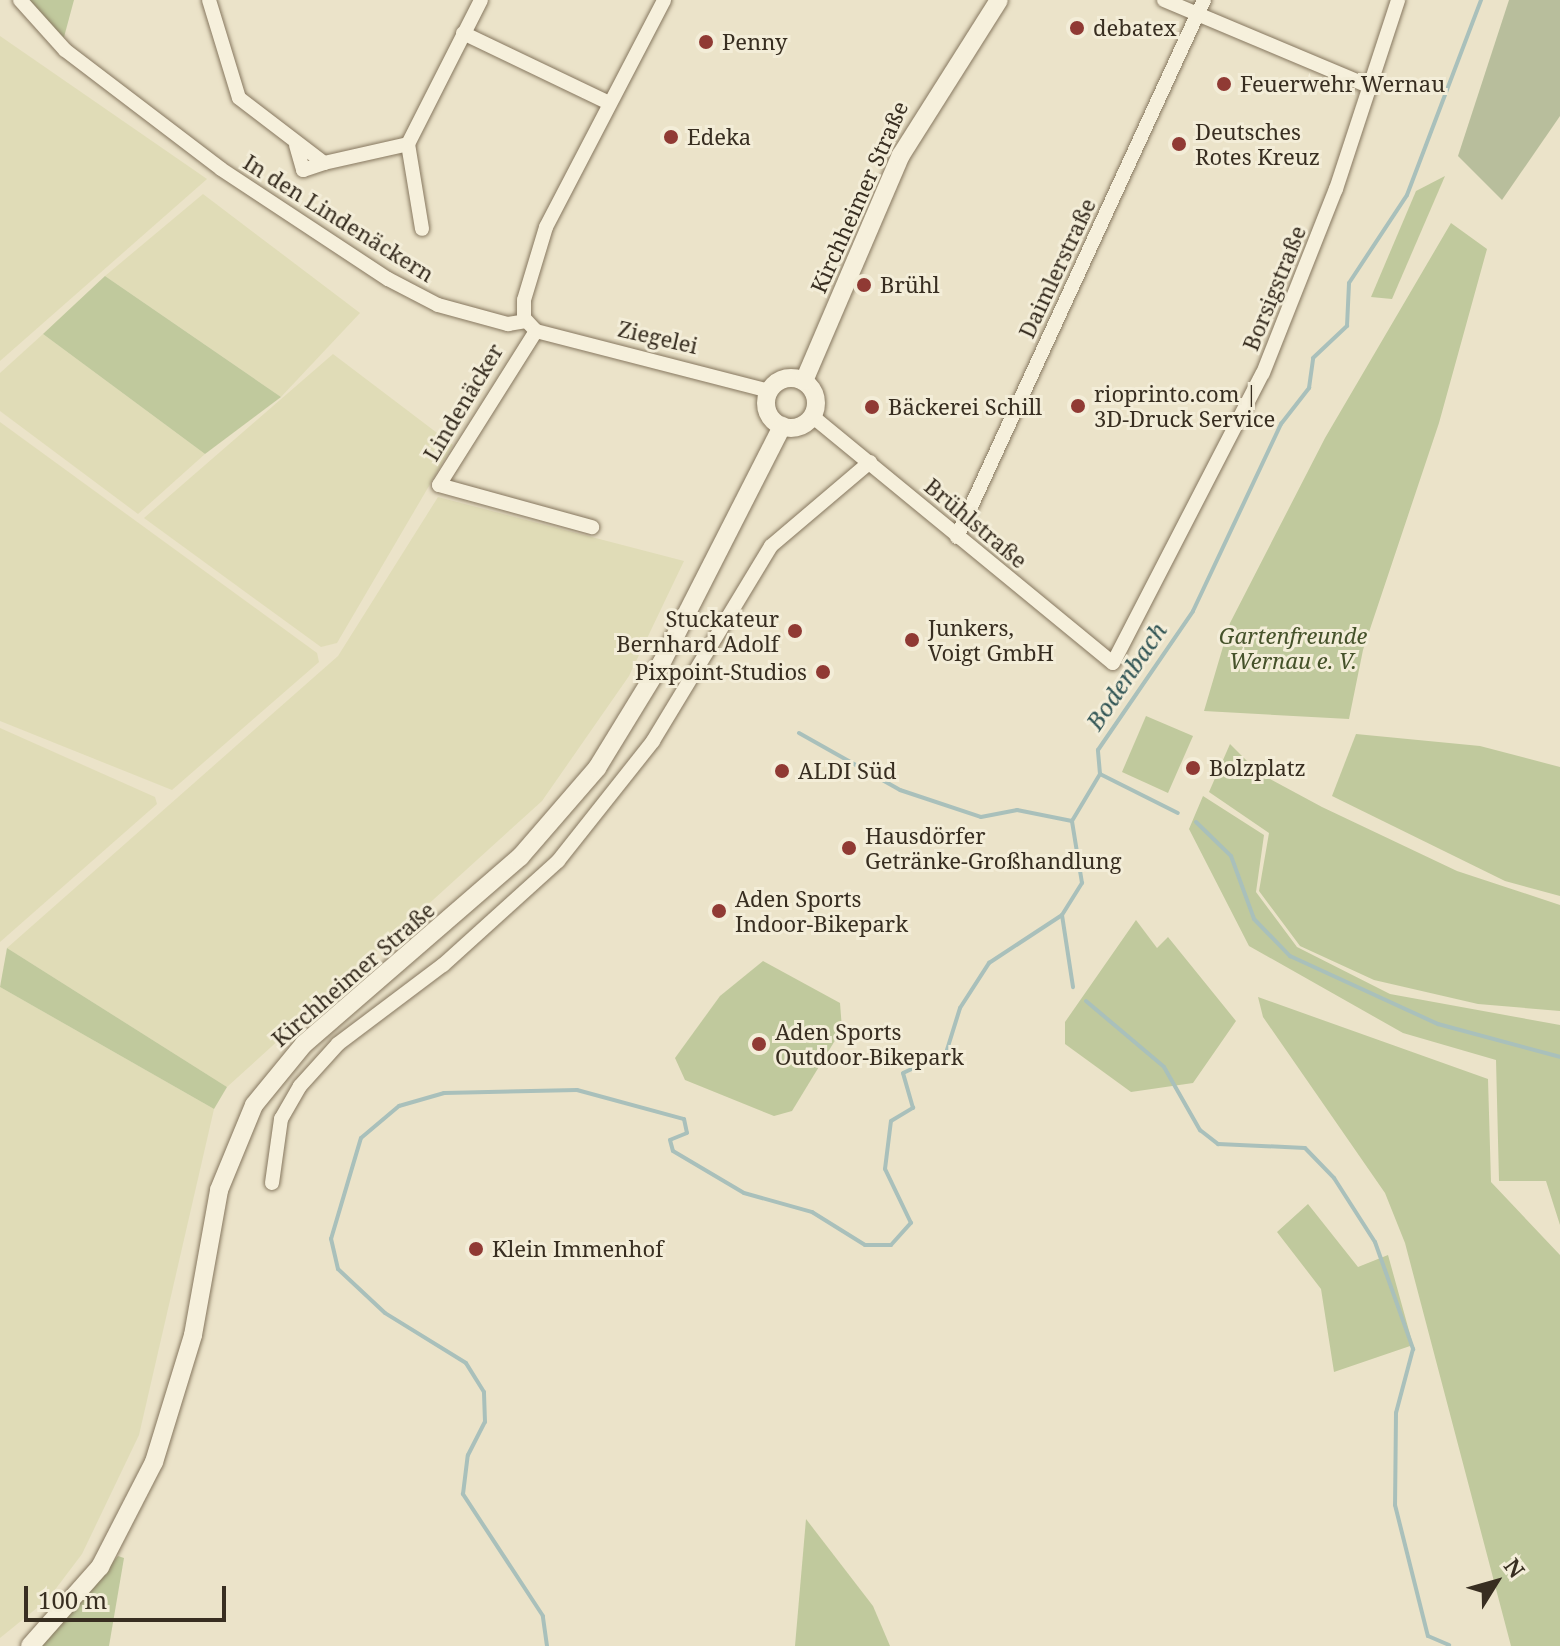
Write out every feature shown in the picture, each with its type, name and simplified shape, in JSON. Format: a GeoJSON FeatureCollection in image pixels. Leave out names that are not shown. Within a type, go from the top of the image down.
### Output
{"type":"FeatureCollection","features":[{"type":"Feature","properties":{"kind":"main road","name":"Kirchheimer Straße"},"geometry":{"type":"LineString","coordinates":[[804,381],[901,155],[999,0]]}},
{"type":"Feature","properties":{"kind":"main road"},"geometry":{"type":"LineString","coordinates":[[783,379],[804,381],[815,396],[812,416],[795,427],[782,426],[768,413],[769,391],[783,379]]}},
{"type":"Feature","properties":{"kind":"main road","name":"Kirchheimer Straße"},"geometry":{"type":"LineString","coordinates":[[30,1646],[100,1567],[154,1462],[193,1335],[219,1190],[254,1105],[304,1044],[520,857],[597,768],[662,662],[782,426]]}},
{"type":"Feature","properties":{"kind":"street","name":"In den Lindenäckern"},"geometry":{"type":"LineString","coordinates":[[20,0],[65,50],[221,169],[398,285],[438,305],[508,324],[531,326]]}},
{"type":"Feature","properties":{"kind":"street"},"geometry":{"type":"LineString","coordinates":[[209,0],[249,112],[324,163],[408,144]]}},
{"type":"Feature","properties":{"kind":"street"},"geometry":{"type":"LineString","coordinates":[[422,229],[408,144],[451,71],[463,33],[481,0]]}},
{"type":"Feature","properties":{"kind":"street"},"geometry":{"type":"LineString","coordinates":[[531,326],[524,300],[546,227],[607,102],[664,0]]}},
{"type":"Feature","properties":{"kind":"street"},"geometry":{"type":"LineString","coordinates":[[1164,0],[1197,18],[1369,86]]}},
{"type":"Feature","properties":{"kind":"street","name":"Daimlerstraße"},"geometry":{"type":"LineString","coordinates":[[957,537],[1204,0]]}},
{"type":"Feature","properties":{"kind":"street","name":"Borsigstraße"},"geometry":{"type":"LineString","coordinates":[[1113,663],[1247,409],[1308,267],[1398,0]]}},
{"type":"Feature","properties":{"kind":"street"},"geometry":{"type":"LineString","coordinates":[[463,33],[607,102]]}},
{"type":"Feature","properties":{"kind":"street","name":"Ziegelei"},"geometry":{"type":"LineString","coordinates":[[531,326],[769,391]]}},
{"type":"Feature","properties":{"kind":"street","name":"Lindenäcker"},"geometry":{"type":"LineString","coordinates":[[531,326],[439,485],[592,527]]}},
{"type":"Feature","properties":{"kind":"street","name":"Brühlstraße"},"geometry":{"type":"LineString","coordinates":[[812,416],[1113,663]]}},
{"type":"Feature","properties":{"kind":"street"},"geometry":{"type":"LineString","coordinates":[[272,1183],[281,1119],[300,1086],[338,1044],[443,965],[558,861],[653,741],[771,546],[870,462]]}},
{"type":"Feature","properties":{"kind":"shaded area"},"geometry":{"type":"Polygon","coordinates":[[[0,36],[207,179],[0,361],[0,36]]]}},
{"type":"Feature","properties":{"kind":"shaded area"},"geometry":{"type":"Polygon","coordinates":[[[203,194],[360,313],[281,397],[105,276],[203,194]]]}},
{"type":"Feature","properties":{"kind":"shaded area"},"geometry":{"type":"Polygon","coordinates":[[[43,334],[205,454],[138,514],[0,411],[0,373],[43,334]]]}},
{"type":"Feature","properties":{"kind":"shaded area"},"geometry":{"type":"Polygon","coordinates":[[[333,354],[453,445],[337,643],[321,647],[144,518],[333,354]]]}},
{"type":"Feature","properties":{"kind":"shaded area"},"geometry":{"type":"Polygon","coordinates":[[[0,422],[317,653],[319,662],[172,790],[0,721],[0,422]]]}},
{"type":"Feature","properties":{"kind":"shaded area"},"geometry":{"type":"Polygon","coordinates":[[[438,497],[684,561],[629,676],[542,801],[227,1087],[7,948],[338,656],[438,497]]]}},
{"type":"Feature","properties":{"kind":"shaded area"},"geometry":{"type":"Polygon","coordinates":[[[0,728],[155,797],[157,804],[0,942],[0,728]]]}},
{"type":"Feature","properties":{"kind":"shaded area"},"geometry":{"type":"Polygon","coordinates":[[[0,987],[214,1109],[139,1435],[82,1554],[48,1599],[0,1638],[0,987]]]}},
{"type":"Feature","properties":{"kind":"green space"},"geometry":{"type":"Polygon","coordinates":[[[29,0],[74,0],[64,37],[63,37],[29,0]]]}},
{"type":"Feature","properties":{"kind":"green space"},"geometry":{"type":"Polygon","coordinates":[[[1509,0],[1560,0],[1560,116],[1502,200],[1458,156],[1509,0]]]}},
{"type":"Feature","properties":{"kind":"green space"},"geometry":{"type":"Polygon","coordinates":[[[1445,176],[1392,299],[1371,297],[1416,191],[1445,176]]]}},
{"type":"Feature","properties":{"kind":"green space","name":"Gartenfreunde Wernau e. V."},"geometry":{"type":"Polygon","coordinates":[[[1451,223],[1487,249],[1439,423],[1363,650],[1349,719],[1204,711],[1230,623],[1325,438],[1451,223]]]}},
{"type":"Feature","properties":{"kind":"green space"},"geometry":{"type":"Polygon","coordinates":[[[105,276],[281,397],[205,454],[43,334],[105,276]]]}},
{"type":"Feature","properties":{"kind":"green space"},"geometry":{"type":"Polygon","coordinates":[[[1146,716],[1193,736],[1168,793],[1122,772],[1146,716]]]}},
{"type":"Feature","properties":{"kind":"green space"},"geometry":{"type":"Polygon","coordinates":[[[1356,734],[1480,746],[1560,767],[1560,896],[1505,881],[1332,796],[1356,734]]]}},
{"type":"Feature","properties":{"kind":"green space"},"geometry":{"type":"Polygon","coordinates":[[[1230,744],[1259,773],[1322,807],[1457,871],[1560,905],[1560,1011],[1478,1004],[1374,980],[1300,946],[1259,891],[1269,833],[1209,792],[1230,744]]]}},
{"type":"Feature","properties":{"kind":"green space"},"geometry":{"type":"Polygon","coordinates":[[[1203,796],[1264,835],[1256,892],[1297,947],[1390,994],[1560,1025],[1560,1225],[1546,1181],[1499,1181],[1496,1060],[1403,1033],[1249,946],[1189,829],[1203,796]]]}},
{"type":"Feature","properties":{"kind":"green space"},"geometry":{"type":"Polygon","coordinates":[[[1136,920],[1157,948],[1168,937],[1236,1021],[1193,1083],[1131,1092],[1065,1044],[1065,1022],[1136,920]]]}},
{"type":"Feature","properties":{"kind":"green space"},"geometry":{"type":"Polygon","coordinates":[[[7,948],[227,1087],[214,1109],[0,987],[7,948]]]}},
{"type":"Feature","properties":{"kind":"green space","name":"Aden Sports Outdoor-Bikepark"},"geometry":{"type":"Polygon","coordinates":[[[763,961],[840,1003],[842,1029],[792,1111],[774,1116],[685,1080],[675,1058],[720,996],[763,961]]]}},
{"type":"Feature","properties":{"kind":"green space"},"geometry":{"type":"Polygon","coordinates":[[[1258,997],[1488,1079],[1491,1182],[1560,1255],[1560,1646],[1511,1646],[1405,1243],[1385,1193],[1263,1017],[1258,997]]]}},
{"type":"Feature","properties":{"kind":"green space"},"geometry":{"type":"Polygon","coordinates":[[[1308,1204],[1358,1267],[1388,1255],[1413,1345],[1334,1372],[1321,1289],[1277,1232],[1308,1204]]]}},
{"type":"Feature","properties":{"kind":"green space"},"geometry":{"type":"Polygon","coordinates":[[[806,1519],[873,1606],[890,1646],[795,1646],[806,1519]]]}},
{"type":"Feature","properties":{"kind":"green space"},"geometry":{"type":"Polygon","coordinates":[[[118,1556],[124,1558],[109,1646],[42,1646],[118,1556]]]}},
{"type":"Feature","properties":{"kind":"waterway","name":"Bodenbach"},"geometry":{"type":"LineString","coordinates":[[547,1646],[543,1616],[463,1494],[468,1455],[485,1422],[484,1392],[466,1363],[385,1313],[338,1269],[331,1239],[361,1138],[399,1106],[444,1093],[577,1090],[684,1119],[687,1133],[670,1140],[673,1151],[744,1193],[812,1212],[865,1245],[891,1245],[911,1223],[885,1169],[891,1121],[913,1108],[903,1073],[946,1053],[960,1008],[989,963],[1062,915],[1082,883],[1072,821],[1100,774],[1098,750],[1193,611],[1281,424],[1309,388],[1313,358],[1347,326],[1349,283],[1407,195],[1481,0]]}},
{"type":"Feature","properties":{"kind":"waterway"},"geometry":{"type":"LineString","coordinates":[[799,733],[900,790],[981,817],[1017,810],[1072,821]]}},
{"type":"Feature","properties":{"kind":"waterway"},"geometry":{"type":"LineString","coordinates":[[1100,774],[1178,813]]}},
{"type":"Feature","properties":{"kind":"waterway"},"geometry":{"type":"LineString","coordinates":[[1196,822],[1231,856],[1254,919],[1290,956],[1438,1024],[1560,1057]]}},
{"type":"Feature","properties":{"kind":"waterway"},"geometry":{"type":"LineString","coordinates":[[1062,915],[1073,987]]}},
{"type":"Feature","properties":{"kind":"waterway"},"geometry":{"type":"LineString","coordinates":[[1086,1001],[1164,1067],[1200,1130],[1218,1144],[1305,1148],[1334,1178],[1375,1242],[1413,1349],[1396,1413],[1395,1505],[1428,1636],[1449,1645]]}},
{"type":"Feature","properties":{"kind":"place","name":"debatex"},"geometry":{"type":"Point","coordinates":[1077,28]}},
{"type":"Feature","properties":{"kind":"place","name":"Penny"},"geometry":{"type":"Point","coordinates":[706,42]}},
{"type":"Feature","properties":{"kind":"place","name":"Feuerwehr Wernau"},"geometry":{"type":"Point","coordinates":[1224,84]}},
{"type":"Feature","properties":{"kind":"place","name":"Edeka"},"geometry":{"type":"Point","coordinates":[671,137]}},
{"type":"Feature","properties":{"kind":"place","name":"Deutsches Rotes Kreuz"},"geometry":{"type":"Point","coordinates":[1179,144]}},
{"type":"Feature","properties":{"kind":"place","name":"Brühl"},"geometry":{"type":"Point","coordinates":[864,285]}},
{"type":"Feature","properties":{"kind":"place","name":"rioprinto.com | 3D-Druck Service"},"geometry":{"type":"Point","coordinates":[1078,406]}},
{"type":"Feature","properties":{"kind":"place","name":"Bäckerei Schill"},"geometry":{"type":"Point","coordinates":[872,407]}},
{"type":"Feature","properties":{"kind":"place","name":"Stuckateur Bernhard Adolf"},"geometry":{"type":"Point","coordinates":[795,631]}},
{"type":"Feature","properties":{"kind":"place","name":"Junkers, Voigt GmbH"},"geometry":{"type":"Point","coordinates":[912,640]}},
{"type":"Feature","properties":{"kind":"place","name":"Pixpoint-Studios"},"geometry":{"type":"Point","coordinates":[823,672]}},
{"type":"Feature","properties":{"kind":"place","name":"Bolzplatz"},"geometry":{"type":"Point","coordinates":[1193,768]}},
{"type":"Feature","properties":{"kind":"place","name":"ALDI Süd"},"geometry":{"type":"Point","coordinates":[782,771]}},
{"type":"Feature","properties":{"kind":"place","name":"Hausdörfer Getränke-Großhandlung"},"geometry":{"type":"Point","coordinates":[849,848]}},
{"type":"Feature","properties":{"kind":"place","name":"Aden Sports Indoor-Bikepark"},"geometry":{"type":"Point","coordinates":[719,911]}},
{"type":"Feature","properties":{"kind":"place","name":"Aden Sports Outdoor-Bikepark"},"geometry":{"type":"Point","coordinates":[759,1044]}},
{"type":"Feature","properties":{"kind":"place","name":"Klein Immenhof"},"geometry":{"type":"Point","coordinates":[476,1249]}}]}
